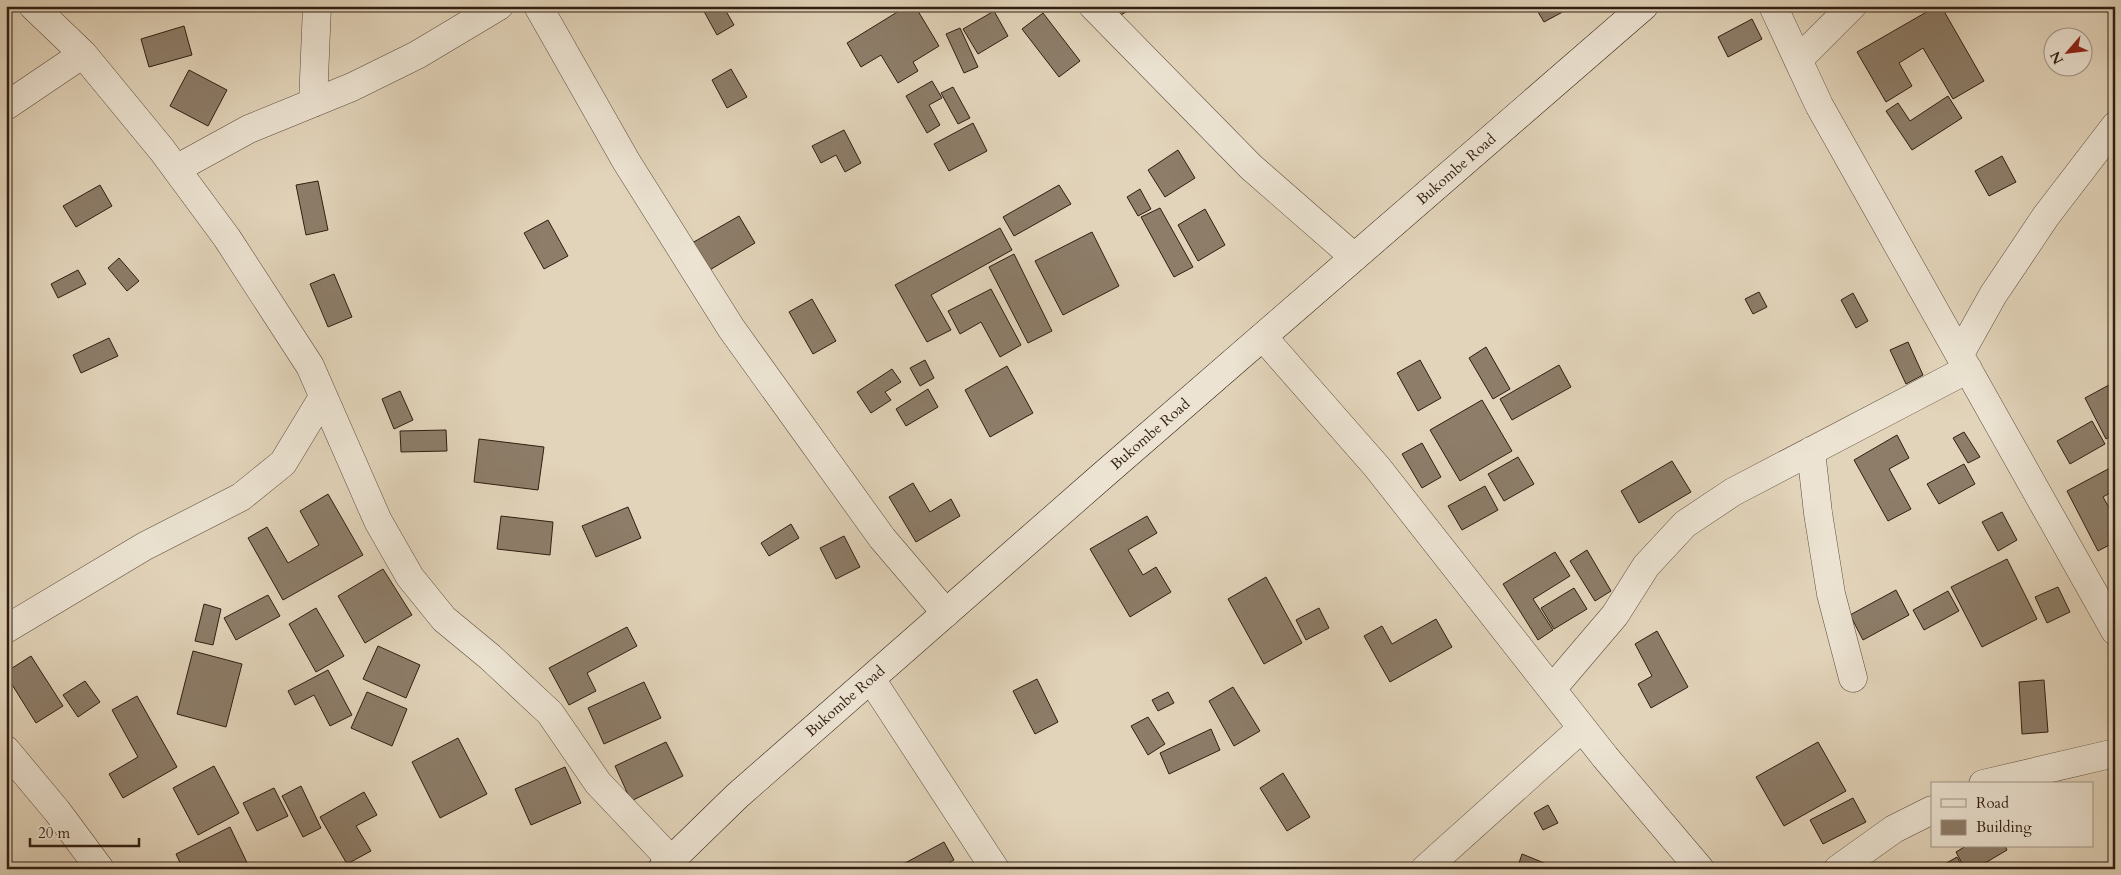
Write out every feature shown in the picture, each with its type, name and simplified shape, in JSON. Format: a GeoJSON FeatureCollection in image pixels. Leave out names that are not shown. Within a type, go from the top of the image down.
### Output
{"type":"FeatureCollection","features":[{"type":"Feature","properties":{"kind":"street"},"geometry":{"type":"LineString","coordinates":[[33,6],[83,54],[176,170],[227,238],[310,366],[378,521],[410,577],[444,619],[490,657],[550,713],[598,784],[666,864]]}},
{"type":"Feature","properties":{"kind":"street"},"geometry":{"type":"LineString","coordinates":[[313,103],[317,6]]}},
{"type":"Feature","properties":{"kind":"street"},"geometry":{"type":"LineString","coordinates":[[176,170],[249,129],[352,87],[417,55],[499,6]]}},
{"type":"Feature","properties":{"kind":"street"},"geometry":{"type":"LineString","coordinates":[[538,6],[626,161],[730,328],[882,538],[946,613]]}},
{"type":"Feature","properties":{"kind":"street"},"geometry":{"type":"LineString","coordinates":[[1093,6],[1251,167],[1354,257]]}},
{"type":"Feature","properties":{"kind":"street","name":"Bukombe Road"},"geometry":{"type":"LineString","coordinates":[[666,864],[737,796],[1644,6]]}},
{"type":"Feature","properties":{"kind":"street"},"geometry":{"type":"LineString","coordinates":[[1773,6],[1819,106],[2115,631]]}},
{"type":"Feature","properties":{"kind":"street"},"geometry":{"type":"LineString","coordinates":[[1798,60],[1852,6]]}},
{"type":"Feature","properties":{"kind":"street"},"geometry":{"type":"LineString","coordinates":[[6,106],[83,54]]}},
{"type":"Feature","properties":{"kind":"street"},"geometry":{"type":"LineString","coordinates":[[1552,689],[1615,614],[1646,566],[1685,524],[1733,492],[1811,451],[1964,362],[1993,296],[2046,216],[2115,126]]}},
{"type":"Feature","properties":{"kind":"street"},"geometry":{"type":"LineString","coordinates":[[1263,337],[1377,467],[1582,728],[1700,869]]}},
{"type":"Feature","properties":{"kind":"street"},"geometry":{"type":"LineString","coordinates":[[6,628],[145,546],[241,497],[283,463],[322,397]]}},
{"type":"Feature","properties":{"kind":"street"},"geometry":{"type":"LineString","coordinates":[[1811,451],[1818,513],[1831,594],[1853,678]]}},
{"type":"Feature","properties":{"kind":"street"},"geometry":{"type":"LineString","coordinates":[[871,679],[995,869]]}},
{"type":"Feature","properties":{"kind":"street"},"geometry":{"type":"LineString","coordinates":[[1425,869],[1582,728]]}},
{"type":"Feature","properties":{"kind":"street"},"geometry":{"type":"LineString","coordinates":[[6,750],[57,811],[100,869]]}},
{"type":"Feature","properties":{"kind":"street"},"geometry":{"type":"LineString","coordinates":[[1992,782],[2115,753]]}},
{"type":"Feature","properties":{"kind":"street"},"geometry":{"type":"LineString","coordinates":[[1838,869],[1894,829],[1931,810]]}},
{"type":"Feature","properties":{"kind":"building"},"geometry":{"type":"Polygon","coordinates":[[[701,6],[723,6],[734,25],[717,35],[701,6]]]}},
{"type":"Feature","properties":{"kind":"building"},"geometry":{"type":"Polygon","coordinates":[[[907,6],[915,6],[939,46],[913,62],[918,71],[898,83],[881,55],[861,67],[847,43],[907,6]]]}},
{"type":"Feature","properties":{"kind":"building"},"geometry":{"type":"Polygon","coordinates":[[[1112,6],[1137,6],[1117,17],[1112,6]]]}},
{"type":"Feature","properties":{"kind":"building"},"geometry":{"type":"Polygon","coordinates":[[[1569,6],[1570,8],[1544,22],[1535,7],[1569,6]]]}},
{"type":"Feature","properties":{"kind":"building"},"geometry":{"type":"Polygon","coordinates":[[[1937,6],[1941,6],[1984,81],[1953,99],[1923,48],[1899,63],[1912,86],[1886,102],[1857,52],[1937,6]]]}},
{"type":"Feature","properties":{"kind":"building"},"geometry":{"type":"Polygon","coordinates":[[[994,11],[1008,36],[978,54],[963,29],[994,11]]]}},
{"type":"Feature","properties":{"kind":"building"},"geometry":{"type":"Polygon","coordinates":[[[1043,13],[1080,61],[1059,77],[1022,29],[1043,13]]]}},
{"type":"Feature","properties":{"kind":"building"},"geometry":{"type":"Polygon","coordinates":[[[1752,19],[1762,39],[1728,57],[1718,37],[1752,19]]]}},
{"type":"Feature","properties":{"kind":"building"},"geometry":{"type":"Polygon","coordinates":[[[184,26],[192,55],[149,67],[141,39],[184,26]]]}},
{"type":"Feature","properties":{"kind":"building"},"geometry":{"type":"Polygon","coordinates":[[[960,28],[978,67],[964,73],[946,34],[960,28]]]}},
{"type":"Feature","properties":{"kind":"building"},"geometry":{"type":"Polygon","coordinates":[[[731,69],[747,97],[727,108],[712,80],[731,69]]]}},
{"type":"Feature","properties":{"kind":"building"},"geometry":{"type":"Polygon","coordinates":[[[189,70],[227,90],[208,126],[170,106],[189,70]]]}},
{"type":"Feature","properties":{"kind":"building"},"geometry":{"type":"Polygon","coordinates":[[[932,81],[942,98],[929,105],[940,125],[927,133],[906,96],[932,81]]]}},
{"type":"Feature","properties":{"kind":"building"},"geometry":{"type":"Polygon","coordinates":[[[953,87],[970,118],[958,124],[941,93],[953,87]]]}},
{"type":"Feature","properties":{"kind":"building"},"geometry":{"type":"Polygon","coordinates":[[[1948,96],[1962,118],[1912,150],[1886,111],[1898,103],[1910,121],[1948,96]]]}},
{"type":"Feature","properties":{"kind":"building"},"geometry":{"type":"Polygon","coordinates":[[[973,123],[987,151],[949,171],[934,144],[973,123]]]}},
{"type":"Feature","properties":{"kind":"building"},"geometry":{"type":"Polygon","coordinates":[[[844,130],[861,163],[845,172],[836,155],[821,163],[812,146],[844,130]]]}},
{"type":"Feature","properties":{"kind":"building"},"geometry":{"type":"Polygon","coordinates":[[[1178,150],[1195,178],[1165,197],[1148,170],[1178,150]]]}},
{"type":"Feature","properties":{"kind":"building"},"geometry":{"type":"Polygon","coordinates":[[[2002,156],[2016,182],[1989,196],[1975,171],[2002,156]]]}},
{"type":"Feature","properties":{"kind":"building"},"geometry":{"type":"Polygon","coordinates":[[[318,181],[328,230],[306,235],[296,185],[318,181]]]}},
{"type":"Feature","properties":{"kind":"building"},"geometry":{"type":"Polygon","coordinates":[[[100,185],[112,206],[76,227],[63,206],[100,185]]]}},
{"type":"Feature","properties":{"kind":"building"},"geometry":{"type":"Polygon","coordinates":[[[1059,185],[1071,204],[1014,236],[1003,217],[1059,185]]]}},
{"type":"Feature","properties":{"kind":"building"},"geometry":{"type":"Polygon","coordinates":[[[1140,189],[1151,209],[1138,216],[1127,197],[1140,189]]]}},
{"type":"Feature","properties":{"kind":"building"},"geometry":{"type":"Polygon","coordinates":[[[1160,208],[1193,267],[1174,277],[1141,217],[1160,208]]]}},
{"type":"Feature","properties":{"kind":"building"},"geometry":{"type":"Polygon","coordinates":[[[1205,209],[1225,245],[1198,261],[1178,225],[1205,209]]]}},
{"type":"Feature","properties":{"kind":"building"},"geometry":{"type":"Polygon","coordinates":[[[739,216],[755,243],[708,271],[692,243],[739,216]]]}},
{"type":"Feature","properties":{"kind":"building"},"geometry":{"type":"Polygon","coordinates":[[[548,220],[568,256],[544,269],[524,233],[548,220]]]}},
{"type":"Feature","properties":{"kind":"building"},"geometry":{"type":"Polygon","coordinates":[[[1000,228],[1012,250],[931,295],[951,330],[927,342],[895,285],[1000,228]]]}},
{"type":"Feature","properties":{"kind":"building"},"geometry":{"type":"Polygon","coordinates":[[[1092,232],[1119,286],[1063,315],[1035,261],[1092,232]]]}},
{"type":"Feature","properties":{"kind":"building"},"geometry":{"type":"Polygon","coordinates":[[[1014,254],[1052,331],[1028,343],[989,267],[1014,254]]]}},
{"type":"Feature","properties":{"kind":"building"},"geometry":{"type":"Polygon","coordinates":[[[119,258],[139,281],[127,291],[108,268],[119,258]]]}},
{"type":"Feature","properties":{"kind":"building"},"geometry":{"type":"Polygon","coordinates":[[[78,270],[86,284],[58,298],[51,284],[78,270]]]}},
{"type":"Feature","properties":{"kind":"building"},"geometry":{"type":"Polygon","coordinates":[[[334,274],[352,317],[328,327],[310,284],[334,274]]]}},
{"type":"Feature","properties":{"kind":"building"},"geometry":{"type":"Polygon","coordinates":[[[991,289],[1021,345],[1000,357],[981,322],[960,334],[948,311],[991,289]]]}},
{"type":"Feature","properties":{"kind":"building"},"geometry":{"type":"Polygon","coordinates":[[[1759,292],[1767,307],[1753,314],[1745,299],[1759,292]]]}},
{"type":"Feature","properties":{"kind":"building"},"geometry":{"type":"Polygon","coordinates":[[[1853,293],[1868,321],[1856,328],[1841,300],[1853,293]]]}},
{"type":"Feature","properties":{"kind":"building"},"geometry":{"type":"Polygon","coordinates":[[[812,299],[836,341],[813,354],[789,312],[812,299]]]}},
{"type":"Feature","properties":{"kind":"building"},"geometry":{"type":"Polygon","coordinates":[[[109,338],[118,356],[81,373],[73,355],[109,338]]]}},
{"type":"Feature","properties":{"kind":"building"},"geometry":{"type":"Polygon","coordinates":[[[1908,342],[1923,375],[1906,384],[1890,350],[1908,342]]]}},
{"type":"Feature","properties":{"kind":"building"},"geometry":{"type":"Polygon","coordinates":[[[1486,347],[1510,389],[1493,399],[1469,358],[1486,347]]]}},
{"type":"Feature","properties":{"kind":"building"},"geometry":{"type":"Polygon","coordinates":[[[925,360],[934,378],[920,386],[910,368],[925,360]]]}},
{"type":"Feature","properties":{"kind":"building"},"geometry":{"type":"Polygon","coordinates":[[[1420,360],[1441,398],[1418,411],[1397,373],[1420,360]]]}},
{"type":"Feature","properties":{"kind":"building"},"geometry":{"type":"Polygon","coordinates":[[[1559,365],[1571,387],[1512,420],[1500,399],[1559,365]]]}},
{"type":"Feature","properties":{"kind":"building"},"geometry":{"type":"Polygon","coordinates":[[[1007,366],[1033,413],[990,437],[965,390],[1007,366]]]}},
{"type":"Feature","properties":{"kind":"building"},"geometry":{"type":"Polygon","coordinates":[[[892,369],[901,382],[885,392],[891,400],[871,413],[857,392],[892,369]]]}},
{"type":"Feature","properties":{"kind":"building"},"geometry":{"type":"Polygon","coordinates":[[[2109,385],[2115,395],[2115,434],[2106,439],[2085,398],[2109,385]]]}},
{"type":"Feature","properties":{"kind":"building"},"geometry":{"type":"Polygon","coordinates":[[[928,389],[938,407],[906,426],[896,409],[928,389]]]}},
{"type":"Feature","properties":{"kind":"building"},"geometry":{"type":"Polygon","coordinates":[[[400,391],[413,420],[394,429],[382,399],[400,391]]]}},
{"type":"Feature","properties":{"kind":"building"},"geometry":{"type":"Polygon","coordinates":[[[1482,400],[1512,451],[1460,481],[1430,430],[1482,400]]]}},
{"type":"Feature","properties":{"kind":"building"},"geometry":{"type":"Polygon","coordinates":[[[2092,421],[2105,444],[2070,464],[2057,441],[2092,421]]]}},
{"type":"Feature","properties":{"kind":"building"},"geometry":{"type":"Polygon","coordinates":[[[446,430],[447,451],[401,452],[400,431],[446,430]]]}},
{"type":"Feature","properties":{"kind":"building"},"geometry":{"type":"Polygon","coordinates":[[[1964,432],[1980,457],[1968,463],[1953,438],[1964,432]]]}},
{"type":"Feature","properties":{"kind":"building"},"geometry":{"type":"Polygon","coordinates":[[[1897,435],[1909,458],[1889,469],[1911,509],[1888,521],[1854,460],[1897,435]]]}},
{"type":"Feature","properties":{"kind":"building"},"geometry":{"type":"Polygon","coordinates":[[[479,439],[544,447],[538,490],[474,482],[479,439]]]}},
{"type":"Feature","properties":{"kind":"building"},"geometry":{"type":"Polygon","coordinates":[[[1422,443],[1441,477],[1422,488],[1402,454],[1422,443]]]}},
{"type":"Feature","properties":{"kind":"building"},"geometry":{"type":"Polygon","coordinates":[[[1518,457],[1534,484],[1504,501],[1488,474],[1518,457]]]}},
{"type":"Feature","properties":{"kind":"building"},"geometry":{"type":"Polygon","coordinates":[[[1672,461],[1691,492],[1639,523],[1621,491],[1672,461]]]}},
{"type":"Feature","properties":{"kind":"building"},"geometry":{"type":"Polygon","coordinates":[[[1964,464],[1975,484],[1939,504],[1927,484],[1964,464]]]}},
{"type":"Feature","properties":{"kind":"building"},"geometry":{"type":"Polygon","coordinates":[[[2110,468],[2115,478],[2115,490],[2103,497],[2115,518],[2115,542],[2098,551],[2067,491],[2110,468]]]}},
{"type":"Feature","properties":{"kind":"building"},"geometry":{"type":"Polygon","coordinates":[[[913,483],[930,512],[951,499],[960,516],[916,542],[889,497],[913,483]]]}},
{"type":"Feature","properties":{"kind":"building"},"geometry":{"type":"Polygon","coordinates":[[[1485,486],[1498,510],[1462,530],[1448,506],[1485,486]]]}},
{"type":"Feature","properties":{"kind":"building"},"geometry":{"type":"Polygon","coordinates":[[[328,494],[363,555],[283,600],[248,538],[267,527],[288,563],[319,545],[300,511],[328,494]]]}},
{"type":"Feature","properties":{"kind":"building"},"geometry":{"type":"Polygon","coordinates":[[[628,507],[641,538],[596,557],[582,526],[628,507]]]}},
{"type":"Feature","properties":{"kind":"building"},"geometry":{"type":"Polygon","coordinates":[[[2002,512],[2017,540],[1998,551],[1982,522],[2002,512]]]}},
{"type":"Feature","properties":{"kind":"building"},"geometry":{"type":"Polygon","coordinates":[[[501,516],[553,522],[550,555],[497,549],[501,516]]]}},
{"type":"Feature","properties":{"kind":"building"},"geometry":{"type":"Polygon","coordinates":[[[1147,516],[1157,533],[1128,550],[1143,575],[1156,567],[1171,592],[1130,617],[1090,549],[1147,516]]]}},
{"type":"Feature","properties":{"kind":"building"},"geometry":{"type":"Polygon","coordinates":[[[791,524],[799,538],[769,556],[761,543],[791,524]]]}},
{"type":"Feature","properties":{"kind":"building"},"geometry":{"type":"Polygon","coordinates":[[[844,536],[860,567],[836,579],[820,548],[844,536]]]}},
{"type":"Feature","properties":{"kind":"building"},"geometry":{"type":"Polygon","coordinates":[[[1587,550],[1611,591],[1595,601],[1570,561],[1587,550]]]}},
{"type":"Feature","properties":{"kind":"building"},"geometry":{"type":"Polygon","coordinates":[[[1555,552],[1570,576],[1533,599],[1553,630],[1538,640],[1503,584],[1555,552]]]}},
{"type":"Feature","properties":{"kind":"building"},"geometry":{"type":"Polygon","coordinates":[[[2007,559],[2037,619],[1982,647],[1951,587],[2007,559]]]}},
{"type":"Feature","properties":{"kind":"building"},"geometry":{"type":"Polygon","coordinates":[[[383,569],[412,615],[365,643],[338,596],[383,569]]]}},
{"type":"Feature","properties":{"kind":"building"},"geometry":{"type":"Polygon","coordinates":[[[1266,577],[1302,643],[1264,664],[1228,599],[1266,577]]]}},
{"type":"Feature","properties":{"kind":"building"},"geometry":{"type":"Polygon","coordinates":[[[2058,587],[2070,612],[2047,623],[2035,597],[2058,587]]]}},
{"type":"Feature","properties":{"kind":"building"},"geometry":{"type":"Polygon","coordinates":[[[1574,588],[1587,609],[1554,629],[1541,608],[1574,588]]]}},
{"type":"Feature","properties":{"kind":"building"},"geometry":{"type":"Polygon","coordinates":[[[1896,590],[1909,615],[1863,640],[1850,615],[1896,590]]]}},
{"type":"Feature","properties":{"kind":"building"},"geometry":{"type":"Polygon","coordinates":[[[1948,591],[1959,611],[1924,630],[1913,610],[1948,591]]]}},
{"type":"Feature","properties":{"kind":"building"},"geometry":{"type":"Polygon","coordinates":[[[268,595],[280,616],[236,640],[224,618],[268,595]]]}},
{"type":"Feature","properties":{"kind":"building"},"geometry":{"type":"Polygon","coordinates":[[[204,604],[221,609],[213,645],[195,641],[204,604]]]}},
{"type":"Feature","properties":{"kind":"building"},"geometry":{"type":"Polygon","coordinates":[[[316,608],[344,656],[316,672],[289,624],[316,608]]]}},
{"type":"Feature","properties":{"kind":"building"},"geometry":{"type":"Polygon","coordinates":[[[1319,608],[1329,628],[1306,640],[1296,620],[1319,608]]]}},
{"type":"Feature","properties":{"kind":"building"},"geometry":{"type":"Polygon","coordinates":[[[1436,619],[1452,647],[1390,682],[1364,636],[1382,626],[1392,644],[1436,619]]]}},
{"type":"Feature","properties":{"kind":"building"},"geometry":{"type":"Polygon","coordinates":[[[627,627],[637,646],[587,673],[596,691],[569,705],[549,668],[627,627]]]}},
{"type":"Feature","properties":{"kind":"building"},"geometry":{"type":"Polygon","coordinates":[[[1657,631],[1688,687],[1651,708],[1638,684],[1652,676],[1635,644],[1657,631]]]}},
{"type":"Feature","properties":{"kind":"building"},"geometry":{"type":"Polygon","coordinates":[[[378,646],[420,665],[406,698],[363,679],[378,646]]]}},
{"type":"Feature","properties":{"kind":"building"},"geometry":{"type":"Polygon","coordinates":[[[193,651],[242,664],[226,727],[177,714],[193,651]]]}},
{"type":"Feature","properties":{"kind":"building"},"geometry":{"type":"Polygon","coordinates":[[[31,656],[63,706],[36,723],[6,675],[6,672],[31,656]]]}},
{"type":"Feature","properties":{"kind":"building"},"geometry":{"type":"Polygon","coordinates":[[[328,670],[352,715],[330,726],[314,695],[295,705],[288,691],[328,670]]]}},
{"type":"Feature","properties":{"kind":"building"},"geometry":{"type":"Polygon","coordinates":[[[1037,679],[1058,722],[1035,734],[1013,691],[1037,679]]]}},
{"type":"Feature","properties":{"kind":"building"},"geometry":{"type":"Polygon","coordinates":[[[2044,680],[2048,732],[2022,734],[2019,682],[2044,680]]]}},
{"type":"Feature","properties":{"kind":"building"},"geometry":{"type":"Polygon","coordinates":[[[85,681],[100,702],[78,717],[63,695],[85,681]]]}},
{"type":"Feature","properties":{"kind":"building"},"geometry":{"type":"Polygon","coordinates":[[[644,682],[661,718],[604,744],[588,708],[644,682]]]}},
{"type":"Feature","properties":{"kind":"building"},"geometry":{"type":"Polygon","coordinates":[[[1233,687],[1260,731],[1234,746],[1209,701],[1233,687]]]}},
{"type":"Feature","properties":{"kind":"building"},"geometry":{"type":"Polygon","coordinates":[[[367,692],[407,709],[392,746],[351,728],[367,692]]]}},
{"type":"Feature","properties":{"kind":"building"},"geometry":{"type":"Polygon","coordinates":[[[1168,692],[1174,703],[1158,711],[1152,700],[1168,692]]]}},
{"type":"Feature","properties":{"kind":"building"},"geometry":{"type":"Polygon","coordinates":[[[137,696],[177,767],[123,798],[109,774],[138,757],[112,710],[137,696]]]}},
{"type":"Feature","properties":{"kind":"building"},"geometry":{"type":"Polygon","coordinates":[[[1148,717],[1165,744],[1148,755],[1131,726],[1148,717]]]}},
{"type":"Feature","properties":{"kind":"building"},"geometry":{"type":"Polygon","coordinates":[[[1211,729],[1220,750],[1169,774],[1160,753],[1211,729]]]}},
{"type":"Feature","properties":{"kind":"building"},"geometry":{"type":"Polygon","coordinates":[[[458,738],[487,794],[440,818],[412,762],[458,738]]]}},
{"type":"Feature","properties":{"kind":"building"},"geometry":{"type":"Polygon","coordinates":[[[666,742],[683,776],[631,801],[615,766],[666,742]]]}},
{"type":"Feature","properties":{"kind":"building"},"geometry":{"type":"Polygon","coordinates":[[[1818,742],[1846,791],[1784,826],[1756,777],[1818,742]]]}},
{"type":"Feature","properties":{"kind":"building"},"geometry":{"type":"Polygon","coordinates":[[[214,766],[239,813],[198,835],[173,788],[214,766]]]}},
{"type":"Feature","properties":{"kind":"building"},"geometry":{"type":"Polygon","coordinates":[[[565,767],[581,803],[531,825],[515,789],[565,767]]]}},
{"type":"Feature","properties":{"kind":"building"},"geometry":{"type":"Polygon","coordinates":[[[1283,773],[1310,817],[1287,831],[1260,788],[1283,773]]]}},
{"type":"Feature","properties":{"kind":"building"},"geometry":{"type":"Polygon","coordinates":[[[301,786],[321,828],[303,837],[282,796],[301,786]]]}},
{"type":"Feature","properties":{"kind":"building"},"geometry":{"type":"Polygon","coordinates":[[[274,788],[288,816],[257,831],[243,803],[274,788]]]}},
{"type":"Feature","properties":{"kind":"building"},"geometry":{"type":"Polygon","coordinates":[[[364,792],[377,815],[356,826],[371,851],[347,864],[320,817],[364,792]]]}},
{"type":"Feature","properties":{"kind":"building"},"geometry":{"type":"Polygon","coordinates":[[[1853,798],[1866,822],[1823,844],[1810,820],[1853,798]]]}},
{"type":"Feature","properties":{"kind":"building"},"geometry":{"type":"Polygon","coordinates":[[[1548,805],[1558,823],[1543,830],[1534,813],[1548,805]]]}},
{"type":"Feature","properties":{"kind":"building"},"geometry":{"type":"Polygon","coordinates":[[[230,827],[250,869],[183,869],[176,854],[230,827]]]}},
{"type":"Feature","properties":{"kind":"building"},"geometry":{"type":"Polygon","coordinates":[[[944,842],[954,860],[938,869],[894,869],[944,842]]]}},
{"type":"Feature","properties":{"kind":"building"},"geometry":{"type":"Polygon","coordinates":[[[1963,848],[2006,848],[2007,850],[1975,869],[1965,869],[1956,852],[1963,848]]]}},
{"type":"Feature","properties":{"kind":"building"},"geometry":{"type":"Polygon","coordinates":[[[1522,854],[1559,869],[1517,869],[1522,854]]]}},
{"type":"Feature","properties":{"kind":"building"},"geometry":{"type":"Polygon","coordinates":[[[1957,857],[1964,869],[1936,869],[1957,857]]]}}]}
